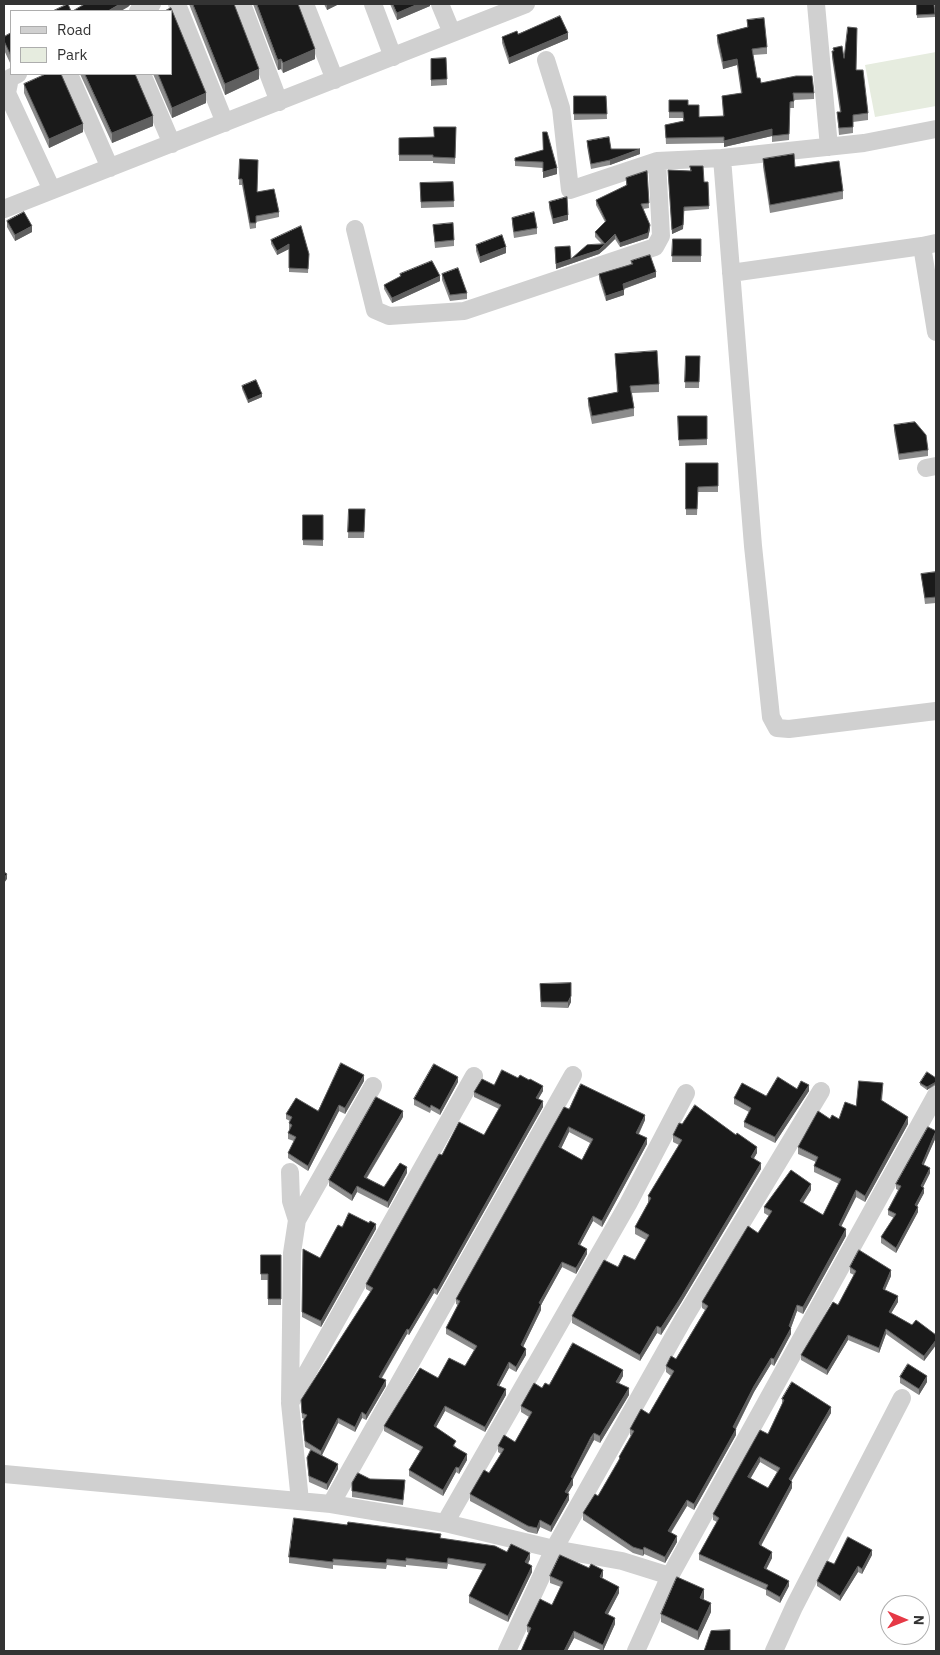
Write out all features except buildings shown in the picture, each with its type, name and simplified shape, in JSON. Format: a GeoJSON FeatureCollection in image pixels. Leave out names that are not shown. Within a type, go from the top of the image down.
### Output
{"type":"FeatureCollection","features":[{"type":"Feature","properties":{"kind":"street"},"geometry":{"type":"LineString","coordinates":[[140,10],[152,4]]}},
{"type":"Feature","properties":{"kind":"street"},"geometry":{"type":"LineString","coordinates":[[177,4],[225,123]]}},
{"type":"Feature","properties":{"kind":"street"},"geometry":{"type":"LineString","coordinates":[[242,4],[279,102]]}},
{"type":"Feature","properties":{"kind":"street"},"geometry":{"type":"LineString","coordinates":[[305,4],[334,80]]}},
{"type":"Feature","properties":{"kind":"street"},"geometry":{"type":"LineString","coordinates":[[374,4],[393,57]]}},
{"type":"Feature","properties":{"kind":"street"},"geometry":{"type":"LineString","coordinates":[[440,4],[452,34]]}},
{"type":"Feature","properties":{"kind":"street"},"geometry":{"type":"LineString","coordinates":[[4,209],[452,34],[506,8],[526,4]]}},
{"type":"Feature","properties":{"kind":"street"},"geometry":{"type":"LineString","coordinates":[[816,4],[829,147]]}},
{"type":"Feature","properties":{"kind":"street"},"geometry":{"type":"LineString","coordinates":[[546,60],[561,108],[570,190],[657,161],[722,158],[864,143],[936,128]]}},
{"type":"Feature","properties":{"kind":"street"},"geometry":{"type":"LineString","coordinates":[[16,75],[10,78],[7,94],[52,190]]}},
{"type":"Feature","properties":{"kind":"street"},"geometry":{"type":"LineString","coordinates":[[69,75],[110,168]]}},
{"type":"Feature","properties":{"kind":"street"},"geometry":{"type":"LineString","coordinates":[[142,75],[172,144]]}},
{"type":"Feature","properties":{"kind":"street"},"geometry":{"type":"LineString","coordinates":[[722,158],[753,546],[771,717],[777,728],[790,729],[936,711]]}},
{"type":"Feature","properties":{"kind":"street"},"geometry":{"type":"LineString","coordinates":[[354,229],[375,310],[389,316],[464,311],[655,248],[661,236],[657,161]]}},
{"type":"Feature","properties":{"kind":"street"},"geometry":{"type":"LineString","coordinates":[[731,273],[929,244],[936,332]]}},
{"type":"Feature","properties":{"kind":"street"},"geometry":{"type":"LineString","coordinates":[[331,1504],[573,1075]]}},
{"type":"Feature","properties":{"kind":"street"},"geometry":{"type":"LineString","coordinates":[[290,1403],[474,1076]]}},
{"type":"Feature","properties":{"kind":"street"},"geometry":{"type":"LineString","coordinates":[[300,1501],[290,1403],[292,1253],[297,1220],[373,1086]]}},
{"type":"Feature","properties":{"kind":"street"},"geometry":{"type":"LineString","coordinates":[[507,1651],[554,1549],[683,1320],[821,1091]]}},
{"type":"Feature","properties":{"kind":"street"},"geometry":{"type":"LineString","coordinates":[[445,1523],[628,1204],[686,1092]]}},
{"type":"Feature","properties":{"kind":"street"},"geometry":{"type":"LineString","coordinates":[[636,1651],[670,1576],[936,1095]]}},
{"type":"Feature","properties":{"kind":"street"},"geometry":{"type":"LineString","coordinates":[[290,1172],[291,1201],[297,1220]]}},
{"type":"Feature","properties":{"kind":"street"},"geometry":{"type":"LineString","coordinates":[[774,1651],[798,1598],[902,1398]]}},
{"type":"Feature","properties":{"kind":"street"},"geometry":{"type":"LineString","coordinates":[[4,1474],[331,1504],[445,1523],[554,1549],[622,1561],[670,1576]]}},
{"type":"Feature","properties":{"kind":"green space"},"geometry":{"type":"Polygon","coordinates":[[[936,52],[936,106],[875,117],[865,65],[936,52]]]}}]}
